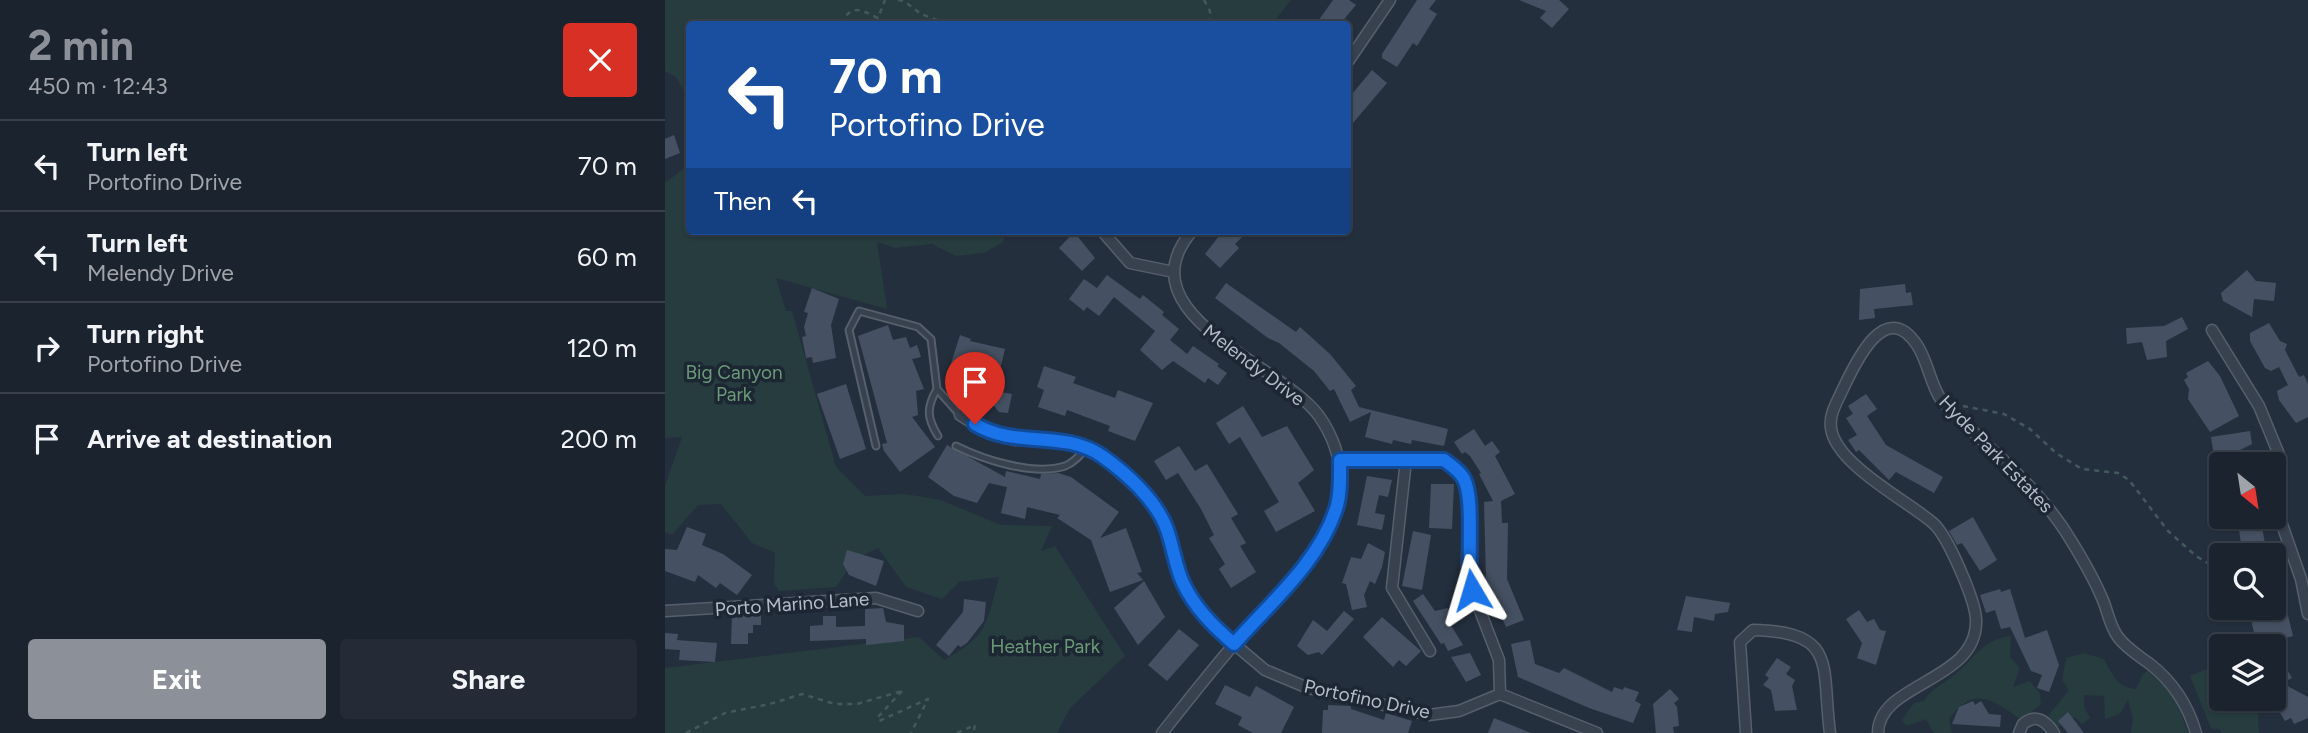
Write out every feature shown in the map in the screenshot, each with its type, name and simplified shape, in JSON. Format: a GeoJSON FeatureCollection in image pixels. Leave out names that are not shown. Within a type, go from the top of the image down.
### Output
{"type":"FeatureCollection","features":[{"type":"Feature","properties":{"kind":"street"},"geometry":{"type":"LineString","coordinates":[[1351,57],[1390,0]]}},
{"type":"Feature","properties":{"kind":"street"},"geometry":{"type":"LineString","coordinates":[[1105,235],[1130,264],[1174,272],[1184,240],[1188,235]]}},
{"type":"Feature","properties":{"kind":"street","name":"Melendy Drive"},"geometry":{"type":"LineString","coordinates":[[1162,733],[1234,644],[1315,552],[1337,506],[1340,460],[1335,444],[1318,414],[1291,388],[1202,328],[1181,301],[1174,272]]}},
{"type":"Feature","properties":{"kind":"street","name":"Hyde Park Estates"},"geometry":{"type":"LineString","coordinates":[[1878,733],[1880,721],[1889,707],[1904,695],[1951,668],[1971,641],[1976,621],[1972,598],[1935,525],[1873,483],[1833,435],[1832,411],[1865,345],[1877,334],[1893,329],[1909,336],[1919,348],[1932,384],[1943,402],[2010,465],[2058,520],[2094,583],[2115,633],[2179,694],[2196,733]]}},
{"type":"Feature","properties":{"kind":"street"},"geometry":{"type":"LineString","coordinates":[[2212,330],[2259,406],[2280,457],[2278,513],[2305,579],[2303,591],[2308,614]]}},
{"type":"Feature","properties":{"kind":"street","name":"Portofino Drive"},"geometry":{"type":"LineString","coordinates":[[960,415],[990,434],[1015,440],[1048,438],[1101,456],[1148,498],[1165,525],[1183,583],[1207,621],[1265,670],[1308,688],[1429,715],[1459,711],[1500,694]]}},
{"type":"Feature","properties":{"kind":"street"},"geometry":{"type":"LineString","coordinates":[[1340,460],[1444,460],[1464,478],[1469,494],[1467,566],[1472,590],[1499,660],[1500,694],[1597,733]]}},
{"type":"Feature","properties":{"kind":"street"},"geometry":{"type":"LineString","coordinates":[[1406,460],[1392,588],[1430,651]]}},
{"type":"Feature","properties":{"kind":"street","name":"Porto Marino Lane"},"geometry":{"type":"LineString","coordinates":[[665,611],[876,598],[918,611]]}},
{"type":"Feature","properties":{"kind":"street"},"geometry":{"type":"LineString","coordinates":[[1746,733],[1740,642],[1753,630],[1779,631],[1799,636],[1817,647],[1824,665],[1830,733]]}},
{"type":"Feature","properties":{"kind":"street"},"geometry":{"type":"LineString","coordinates":[[2019,733],[2023,724],[2035,718],[2041,719],[2054,733]]}},
{"type":"Feature","properties":{"kind":"lane"},"geometry":{"type":"LineString","coordinates":[[876,446],[849,330],[859,311],[918,327],[931,339],[937,389],[928,409],[929,421],[938,436]]}},
{"type":"Feature","properties":{"kind":"lane"},"geometry":{"type":"LineString","coordinates":[[937,389],[960,415]]}},
{"type":"Feature","properties":{"kind":"lane"},"geometry":{"type":"LineString","coordinates":[[956,446],[1006,465],[1056,468],[1071,464],[1086,449]]}},
{"type":"Feature","properties":{"kind":"path"},"geometry":{"type":"LineString","coordinates":[[843,21],[849,13],[860,9],[868,10],[878,18],[885,0]]}},
{"type":"Feature","properties":{"kind":"path"},"geometry":{"type":"LineString","coordinates":[[898,0],[939,21]]}},
{"type":"Feature","properties":{"kind":"path"},"geometry":{"type":"LineString","coordinates":[[1204,0],[1210,11],[1210,21]]}},
{"type":"Feature","properties":{"kind":"path"},"geometry":{"type":"LineString","coordinates":[[1943,402],[2004,414],[2031,429],[2056,453],[2082,469],[2118,473],[2129,480],[2168,531],[2209,562]]}},
{"type":"Feature","properties":{"kind":"path"},"geometry":{"type":"LineString","coordinates":[[2286,589],[2303,591]]}},
{"type":"Feature","properties":{"kind":"path"},"geometry":{"type":"LineString","coordinates":[[686,733],[725,713],[802,694],[835,704],[857,704],[899,690],[901,693],[878,717],[879,721],[928,699],[911,733]]}},
{"type":"Feature","properties":{"kind":"path"},"geometry":{"type":"LineString","coordinates":[[957,733],[975,725],[973,733]]}},
{"type":"Feature","properties":{"kind":"green space"},"geometry":{"type":"Polygon","coordinates":[[[665,0],[1291,0],[1274,21],[686,21],[686,95],[676,77],[665,71],[665,0]]]}},
{"type":"Feature","properties":{"kind":"green space"},"geometry":{"type":"Polygon","coordinates":[[[686,170],[686,235],[1005,235],[1003,242],[984,253],[956,256],[932,244],[896,248],[877,242],[887,309],[776,278],[786,311],[792,311],[836,467],[865,496],[905,494],[941,500],[1001,525],[1052,526],[1041,551],[1055,546],[1125,656],[1070,708],[1057,733],[665,733],[665,668],[919,637],[944,660],[978,635],[988,618],[999,577],[959,582],[942,599],[906,587],[878,548],[855,559],[836,587],[779,591],[774,584],[775,553],[752,543],[721,504],[698,505],[672,535],[665,532],[665,486],[682,437],[665,438],[665,183],[686,170]]]}},
{"type":"Feature","properties":{"kind":"green space"},"geometry":{"type":"Polygon","coordinates":[[[2011,636],[2010,657],[2020,668],[2013,687],[2030,681],[2040,694],[2041,705],[2020,719],[1992,701],[1975,699],[1958,708],[1949,719],[1952,733],[1934,733],[1926,719],[1906,726],[1902,720],[1914,703],[1924,701],[1987,644],[2011,636]]]}},
{"type":"Feature","properties":{"kind":"green space"},"geometry":{"type":"Polygon","coordinates":[[[2084,653],[2104,659],[2119,683],[2129,688],[2136,689],[2143,674],[2148,671],[2175,696],[2188,733],[2131,733],[2133,718],[2128,700],[2120,714],[2105,719],[2104,696],[2084,695],[2084,707],[2090,718],[2082,724],[2075,717],[2057,728],[2048,716],[2069,690],[2062,680],[2066,658],[2084,653]]]}},
{"type":"Feature","properties":{"kind":"green space"},"geometry":{"type":"Polygon","coordinates":[[[2209,668],[2209,711],[2258,711],[2259,733],[2221,733],[2221,730],[2211,728],[2190,676],[2209,668]]]}},
{"type":"Feature","properties":{"kind":"building"},"geometry":{"type":"Polygon","coordinates":[[[1333,0],[1349,0],[1356,5],[1343,21],[1318,21],[1333,0]]]}},
{"type":"Feature","properties":{"kind":"building"},"geometry":{"type":"Polygon","coordinates":[[[1417,0],[1436,0],[1429,9],[1437,14],[1417,46],[1413,43],[1397,67],[1382,58],[1382,54],[1417,0]]]}},
{"type":"Feature","properties":{"kind":"building"},"geometry":{"type":"Polygon","coordinates":[[[1519,0],[1559,0],[1569,9],[1552,28],[1540,18],[1546,11],[1519,0]]]}},
{"type":"Feature","properties":{"kind":"building"},"geometry":{"type":"Polygon","coordinates":[[[1372,70],[1387,83],[1351,125],[1351,95],[1372,70]]]}},
{"type":"Feature","properties":{"kind":"building"},"geometry":{"type":"Polygon","coordinates":[[[674,135],[680,153],[665,159],[665,139],[674,135]]]}},
{"type":"Feature","properties":{"kind":"building"},"geometry":{"type":"Polygon","coordinates":[[[1071,235],[1076,235],[1095,258],[1082,271],[1059,248],[1071,235]]]}},
{"type":"Feature","properties":{"kind":"building"},"geometry":{"type":"Polygon","coordinates":[[[1220,235],[1244,235],[1235,244],[1239,248],[1220,268],[1205,254],[1220,235]]]}},
{"type":"Feature","properties":{"kind":"building"},"geometry":{"type":"Polygon","coordinates":[[[2247,270],[2256,281],[2276,283],[2274,301],[2254,299],[2252,317],[2223,301],[2221,293],[2247,270]]]}},
{"type":"Feature","properties":{"kind":"building"},"geometry":{"type":"Polygon","coordinates":[[[1107,275],[1140,299],[1143,295],[1164,312],[1162,315],[1179,329],[1170,340],[1187,354],[1193,346],[1219,364],[1217,366],[1227,373],[1218,385],[1208,378],[1205,383],[1173,361],[1162,370],[1140,350],[1155,331],[1114,297],[1099,316],[1087,307],[1084,311],[1069,299],[1084,279],[1097,288],[1107,275]]]}},
{"type":"Feature","properties":{"kind":"building"},"geometry":{"type":"Polygon","coordinates":[[[1226,283],[1296,332],[1300,327],[1330,354],[1356,386],[1351,390],[1359,407],[1448,429],[1444,446],[1412,440],[1411,444],[1393,440],[1392,444],[1365,437],[1371,412],[1350,422],[1334,389],[1330,391],[1314,371],[1215,298],[1226,283]]]}},
{"type":"Feature","properties":{"kind":"building"},"geometry":{"type":"Polygon","coordinates":[[[1905,284],[1906,293],[1911,292],[1913,305],[1874,309],[1875,318],[1859,320],[1860,289],[1905,284]]]}},
{"type":"Feature","properties":{"kind":"building"},"geometry":{"type":"Polygon","coordinates":[[[812,288],[839,299],[831,325],[836,358],[813,363],[812,357],[806,358],[802,337],[806,336],[804,327],[808,313],[804,312],[812,288]]]}},
{"type":"Feature","properties":{"kind":"building"},"geometry":{"type":"Polygon","coordinates":[[[2182,317],[2188,329],[2166,341],[2167,357],[2147,360],[2142,342],[2127,344],[2126,328],[2164,326],[2182,317]]]}},
{"type":"Feature","properties":{"kind":"building"},"geometry":{"type":"Polygon","coordinates":[[[2269,323],[2280,341],[2287,344],[2285,350],[2299,377],[2304,375],[2308,384],[2308,417],[2296,423],[2279,400],[2277,391],[2288,385],[2279,367],[2271,371],[2265,368],[2250,341],[2250,333],[2269,323]]]}},
{"type":"Feature","properties":{"kind":"building"},"geometry":{"type":"Polygon","coordinates":[[[888,325],[893,340],[906,337],[910,348],[917,345],[921,357],[912,359],[924,389],[916,391],[918,415],[912,417],[935,447],[900,472],[884,451],[882,444],[887,443],[858,336],[888,325]]]}},
{"type":"Feature","properties":{"kind":"building"},"geometry":{"type":"Polygon","coordinates":[[[960,335],[971,339],[970,341],[1005,349],[995,391],[1012,394],[1008,413],[999,412],[980,389],[971,388],[973,381],[948,373],[960,335]]]}},
{"type":"Feature","properties":{"kind":"building"},"geometry":{"type":"Polygon","coordinates":[[[2208,361],[2220,376],[2239,416],[2210,432],[2188,399],[2189,389],[2184,380],[2188,377],[2186,373],[2208,361]]]}},
{"type":"Feature","properties":{"kind":"building"},"geometry":{"type":"Polygon","coordinates":[[[1044,366],[1076,377],[1073,383],[1115,398],[1118,390],[1153,403],[1135,441],[1108,431],[1110,426],[1067,410],[1065,416],[1038,407],[1044,390],[1037,387],[1044,366]]]}},
{"type":"Feature","properties":{"kind":"building"},"geometry":{"type":"Polygon","coordinates":[[[846,384],[866,449],[840,459],[817,394],[846,384]]]}},
{"type":"Feature","properties":{"kind":"building"},"geometry":{"type":"Polygon","coordinates":[[[1866,394],[1877,409],[1867,416],[1886,445],[1943,477],[1934,493],[1896,472],[1889,480],[1859,450],[1856,452],[1848,440],[1857,435],[1846,418],[1853,414],[1848,406],[1866,394]]]}},
{"type":"Feature","properties":{"kind":"building"},"geometry":{"type":"Polygon","coordinates":[[[1243,406],[1262,437],[1287,426],[1314,470],[1298,483],[1315,511],[1276,532],[1264,511],[1279,502],[1240,437],[1229,444],[1216,423],[1243,406]]]}},
{"type":"Feature","properties":{"kind":"building"},"geometry":{"type":"Polygon","coordinates":[[[1474,429],[1485,446],[1492,441],[1500,452],[1495,456],[1515,494],[1501,501],[1502,523],[1508,523],[1507,579],[1524,620],[1506,627],[1486,579],[1484,502],[1493,501],[1470,456],[1465,452],[1462,454],[1454,442],[1474,429]]]}},
{"type":"Feature","properties":{"kind":"building"},"geometry":{"type":"Polygon","coordinates":[[[2250,431],[2252,444],[2236,452],[2213,452],[2211,437],[2250,431]]]}},
{"type":"Feature","properties":{"kind":"building"},"geometry":{"type":"Polygon","coordinates":[[[947,445],[1005,477],[1006,471],[1040,479],[1041,474],[1058,473],[1071,477],[1119,512],[1100,538],[1126,528],[1142,572],[1137,573],[1143,580],[1110,592],[1091,540],[1057,518],[1060,515],[1027,507],[1025,519],[1001,513],[1007,487],[989,483],[977,503],[954,496],[928,477],[947,445]]]}},
{"type":"Feature","properties":{"kind":"building"},"geometry":{"type":"Polygon","coordinates":[[[1179,446],[1195,471],[1207,464],[1238,514],[1231,518],[1246,543],[1240,546],[1256,572],[1231,588],[1219,569],[1225,564],[1209,538],[1214,535],[1201,509],[1178,473],[1166,480],[1154,461],[1179,446]]]}},
{"type":"Feature","properties":{"kind":"building"},"geometry":{"type":"Polygon","coordinates":[[[1367,476],[1392,480],[1388,497],[1379,495],[1375,513],[1385,515],[1382,530],[1357,525],[1367,476]]]}},
{"type":"Feature","properties":{"kind":"building"},"geometry":{"type":"Polygon","coordinates":[[[1431,484],[1454,484],[1452,529],[1429,528],[1431,484]]]}},
{"type":"Feature","properties":{"kind":"building"},"geometry":{"type":"Polygon","coordinates":[[[1973,517],[1997,560],[1980,571],[1962,543],[1957,545],[1949,531],[1973,517]]]}},
{"type":"Feature","properties":{"kind":"building"},"geometry":{"type":"Polygon","coordinates":[[[687,527],[706,534],[702,545],[723,554],[752,575],[737,595],[720,583],[716,588],[698,575],[695,582],[665,571],[665,549],[677,550],[687,527]]]}},
{"type":"Feature","properties":{"kind":"building"},"geometry":{"type":"Polygon","coordinates":[[[2239,529],[2262,529],[2265,543],[2241,543],[2239,529]]]}},
{"type":"Feature","properties":{"kind":"building"},"geometry":{"type":"Polygon","coordinates":[[[1413,531],[1431,535],[1422,590],[1402,586],[1413,531]]]}},
{"type":"Feature","properties":{"kind":"building"},"geometry":{"type":"Polygon","coordinates":[[[1368,543],[1385,552],[1382,567],[1375,584],[1370,581],[1364,595],[1367,607],[1352,610],[1346,584],[1342,583],[1351,557],[1361,559],[1368,543]]]}},
{"type":"Feature","properties":{"kind":"building"},"geometry":{"type":"Polygon","coordinates":[[[847,550],[884,561],[876,586],[849,575],[843,564],[847,550]]]}},
{"type":"Feature","properties":{"kind":"building"},"geometry":{"type":"Polygon","coordinates":[[[1144,581],[1165,617],[1138,645],[1114,608],[1144,581]]]}},
{"type":"Feature","properties":{"kind":"building"},"geometry":{"type":"Polygon","coordinates":[[[2000,589],[2001,592],[2010,589],[2025,638],[2047,630],[2059,665],[2049,692],[2037,688],[2042,675],[2031,671],[2010,627],[2001,629],[1995,610],[1986,613],[1980,595],[2000,589]]]}},
{"type":"Feature","properties":{"kind":"building"},"geometry":{"type":"Polygon","coordinates":[[[1423,594],[1435,611],[1448,608],[1454,618],[1449,622],[1463,645],[1448,651],[1444,643],[1441,644],[1413,601],[1423,594]]]}},
{"type":"Feature","properties":{"kind":"building"},"geometry":{"type":"Polygon","coordinates":[[[1686,596],[1730,603],[1728,612],[1715,614],[1714,621],[1694,617],[1692,632],[1677,630],[1686,596]]]}},
{"type":"Feature","properties":{"kind":"building"},"geometry":{"type":"Polygon","coordinates":[[[964,599],[986,602],[984,621],[967,643],[961,647],[958,645],[949,656],[936,645],[963,612],[964,599]]]}},
{"type":"Feature","properties":{"kind":"building"},"geometry":{"type":"Polygon","coordinates":[[[2286,607],[2293,636],[2286,638],[2286,634],[2254,634],[2251,620],[2286,620],[2286,607]]]}},
{"type":"Feature","properties":{"kind":"building"},"geometry":{"type":"Polygon","coordinates":[[[883,608],[886,622],[904,625],[904,641],[866,645],[866,639],[810,641],[810,626],[823,625],[823,616],[836,616],[836,627],[865,626],[865,609],[883,608]]]}},
{"type":"Feature","properties":{"kind":"building"},"geometry":{"type":"Polygon","coordinates":[[[1859,610],[1867,622],[1874,619],[1880,630],[1886,631],[1876,665],[1857,658],[1862,643],[1846,619],[1859,610]]]}},
{"type":"Feature","properties":{"kind":"building"},"geometry":{"type":"Polygon","coordinates":[[[1344,611],[1354,619],[1322,655],[1319,652],[1308,655],[1297,646],[1313,620],[1327,631],[1344,611]]]}},
{"type":"Feature","properties":{"kind":"building"},"geometry":{"type":"Polygon","coordinates":[[[761,613],[761,625],[753,625],[753,633],[748,633],[748,644],[731,644],[732,614],[761,613]]]}},
{"type":"Feature","properties":{"kind":"building"},"geometry":{"type":"Polygon","coordinates":[[[1382,617],[1421,651],[1406,666],[1399,660],[1393,667],[1363,637],[1382,617]]]}},
{"type":"Feature","properties":{"kind":"building"},"geometry":{"type":"Polygon","coordinates":[[[1179,629],[1199,645],[1167,681],[1148,665],[1179,629]]]}},
{"type":"Feature","properties":{"kind":"building"},"geometry":{"type":"Polygon","coordinates":[[[665,633],[678,634],[677,640],[717,643],[715,662],[679,660],[680,650],[665,649],[665,633]]]}},
{"type":"Feature","properties":{"kind":"building"},"geometry":{"type":"Polygon","coordinates":[[[1530,640],[1535,664],[1559,673],[1564,668],[1612,692],[1614,687],[1623,690],[1624,687],[1639,692],[1635,701],[1641,704],[1633,723],[1589,708],[1518,677],[1511,644],[1530,640]]]}},
{"type":"Feature","properties":{"kind":"building"},"geometry":{"type":"Polygon","coordinates":[[[1470,653],[1481,675],[1466,682],[1451,657],[1470,653]]]}},
{"type":"Feature","properties":{"kind":"building"},"geometry":{"type":"Polygon","coordinates":[[[1777,658],[1791,667],[1786,674],[1795,680],[1792,686],[1797,710],[1775,711],[1771,690],[1763,685],[1769,678],[1765,675],[1777,658]]]}},
{"type":"Feature","properties":{"kind":"building"},"geometry":{"type":"Polygon","coordinates":[[[2286,668],[2292,678],[2286,681],[2286,668]]]}},
{"type":"Feature","properties":{"kind":"building"},"geometry":{"type":"Polygon","coordinates":[[[1225,685],[1250,697],[1256,686],[1294,707],[1281,733],[1253,733],[1238,725],[1242,717],[1215,704],[1225,685]]]}},
{"type":"Feature","properties":{"kind":"building"},"geometry":{"type":"Polygon","coordinates":[[[2286,685],[2308,697],[2308,718],[2294,724],[2291,718],[2285,721],[2279,711],[2286,711],[2286,685]]]}},
{"type":"Feature","properties":{"kind":"building"},"geometry":{"type":"Polygon","coordinates":[[[1670,689],[1679,699],[1674,703],[1679,726],[1673,727],[1674,733],[1656,733],[1653,704],[1670,689]]]}},
{"type":"Feature","properties":{"kind":"building"},"geometry":{"type":"Polygon","coordinates":[[[1973,701],[1975,705],[1981,701],[1989,714],[2001,715],[2000,727],[1952,724],[1959,707],[1973,701]]]}},
{"type":"Feature","properties":{"kind":"building"},"geometry":{"type":"Polygon","coordinates":[[[1328,705],[1351,706],[1351,709],[1384,720],[1386,713],[1412,721],[1408,733],[1322,733],[1323,710],[1328,710],[1328,705]]]}},
{"type":"Feature","properties":{"kind":"building"},"geometry":{"type":"Polygon","coordinates":[[[2068,712],[2084,733],[2068,733],[2058,721],[2068,712]]]}},
{"type":"Feature","properties":{"kind":"building"},"geometry":{"type":"Polygon","coordinates":[[[1494,718],[1531,733],[1488,733],[1494,718]]]}},
{"type":"Feature","properties":{"kind":"route"},"geometry":{"type":"LineString","coordinates":[[975,424],[990,434],[1015,440],[1048,438],[1072,443],[1101,456],[1115,467],[1148,498],[1165,525],[1183,583],[1207,621],[1234,644],[1315,552],[1337,506],[1340,460],[1444,460],[1455,468],[1464,478],[1469,494],[1467,566],[1472,590]]}},
{"type":"Feature","properties":{"kind":"park label","name":"Big Canyon Park"},"geometry":{"type":"Point","coordinates":[734,383]}},
{"type":"Feature","properties":{"kind":"park label","name":"Heather Park"},"geometry":{"type":"Point","coordinates":[1045,646]}}]}
